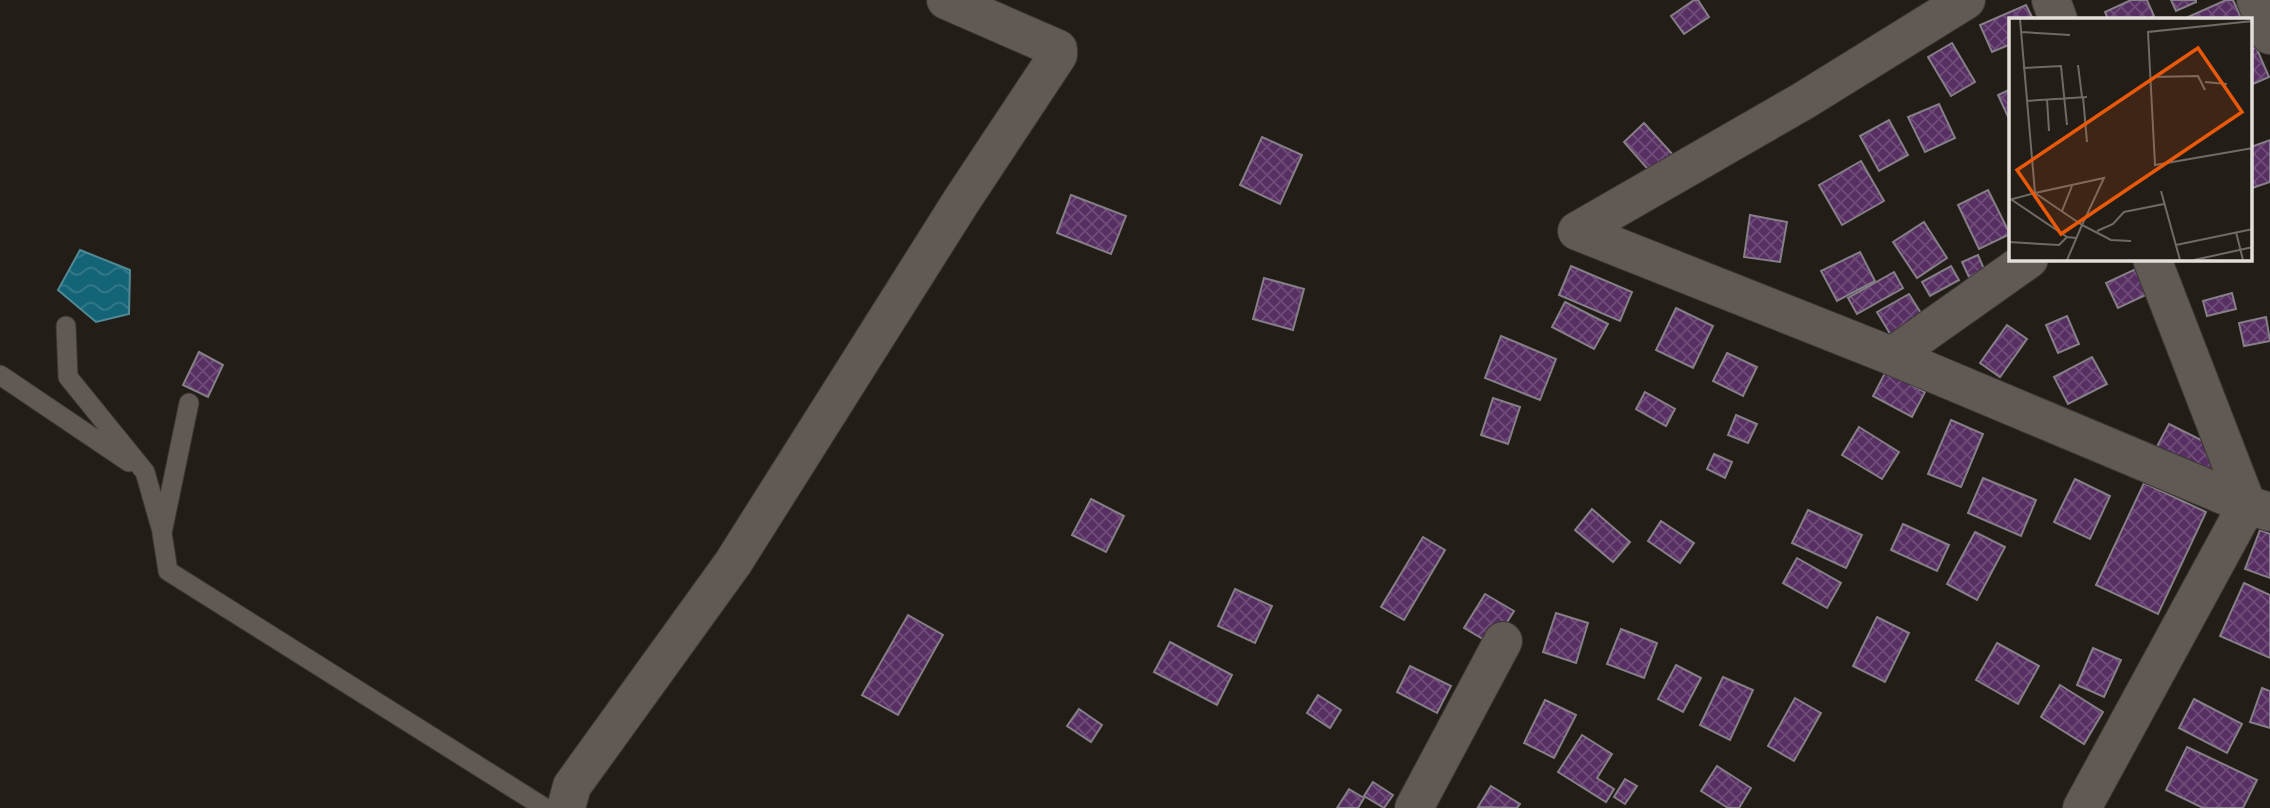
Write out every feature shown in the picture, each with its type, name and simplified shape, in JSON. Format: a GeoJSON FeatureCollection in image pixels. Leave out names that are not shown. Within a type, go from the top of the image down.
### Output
{"type":"FeatureCollection","features":[{"type":"Feature","properties":{"kind":"street"},"geometry":{"type":"LineString","coordinates":[[566,808],[572,786],[733,564],[962,200],[1058,55],[1058,49],[946,0]]}},
{"type":"Feature","properties":{"kind":"street"},"geometry":{"type":"LineString","coordinates":[[1966,0],[1803,101],[1577,231],[1892,355],[2259,509]]}},
{"type":"Feature","properties":{"kind":"street"},"geometry":{"type":"LineString","coordinates":[[2051,0],[2058,18]]}},
{"type":"Feature","properties":{"kind":"street"},"geometry":{"type":"LineString","coordinates":[[2256,0],[2270,35]]}},
{"type":"Feature","properties":{"kind":"street"},"geometry":{"type":"LineString","coordinates":[[1892,355],[2026,261]]}},
{"type":"Feature","properties":{"kind":"street"},"geometry":{"type":"LineString","coordinates":[[2153,261],[2259,509]]}},
{"type":"Feature","properties":{"kind":"street"},"geometry":{"type":"LineString","coordinates":[[2082,808],[2259,509]]}},
{"type":"Feature","properties":{"kind":"street"},"geometry":{"type":"LineString","coordinates":[[1414,808],[1503,641]]}},
{"type":"Feature","properties":{"kind":"lane"},"geometry":{"type":"LineString","coordinates":[[66,326],[68,377],[145,472],[162,533],[168,571],[545,808]]}},
{"type":"Feature","properties":{"kind":"lane"},"geometry":{"type":"LineString","coordinates":[[0,375],[145,472]]}},
{"type":"Feature","properties":{"kind":"lane"},"geometry":{"type":"LineString","coordinates":[[162,533],[189,403]]}},
{"type":"Feature","properties":{"kind":"water"},"geometry":{"type":"Polygon","coordinates":[[[80,250],[130,270],[129,314],[96,322],[58,290],[80,250]]]}},
{"type":"Feature","properties":{"kind":"building"},"geometry":{"type":"Polygon","coordinates":[[[1698,0],[1709,17],[1684,34],[1671,16],[1698,0]]]}},
{"type":"Feature","properties":{"kind":"building"},"geometry":{"type":"Polygon","coordinates":[[[2131,0],[2147,0],[2154,16],[2108,18],[2105,12],[2131,0]]]}},
{"type":"Feature","properties":{"kind":"building"},"geometry":{"type":"Polygon","coordinates":[[[2171,0],[2196,0],[2196,2],[2176,11],[2171,0]]]}},
{"type":"Feature","properties":{"kind":"building"},"geometry":{"type":"Polygon","coordinates":[[[2226,0],[2233,0],[2242,18],[2188,18],[2226,0]]]}},
{"type":"Feature","properties":{"kind":"building"},"geometry":{"type":"Polygon","coordinates":[[[2026,5],[2032,18],[2009,18],[2009,45],[1992,52],[1980,25],[2026,5]]]}},
{"type":"Feature","properties":{"kind":"building"},"geometry":{"type":"Polygon","coordinates":[[[1952,43],[1975,82],[1951,96],[1928,57],[1952,43]]]}},
{"type":"Feature","properties":{"kind":"building"},"geometry":{"type":"Polygon","coordinates":[[[2256,47],[2269,77],[2253,84],[2252,82],[2252,49],[2256,47]]]}},
{"type":"Feature","properties":{"kind":"building"},"geometry":{"type":"Polygon","coordinates":[[[2009,90],[2009,119],[1998,95],[2009,90]]]}},
{"type":"Feature","properties":{"kind":"building"},"geometry":{"type":"Polygon","coordinates":[[[1939,104],[1955,138],[1925,152],[1908,117],[1939,104]]]}},
{"type":"Feature","properties":{"kind":"building"},"geometry":{"type":"Polygon","coordinates":[[[1889,120],[1908,155],[1879,171],[1860,136],[1889,120]]]}},
{"type":"Feature","properties":{"kind":"building"},"geometry":{"type":"Polygon","coordinates":[[[1644,123],[1674,156],[1653,175],[1624,142],[1644,123]]]}},
{"type":"Feature","properties":{"kind":"building"},"geometry":{"type":"Polygon","coordinates":[[[1262,137],[1302,155],[1280,204],[1240,185],[1262,137]]]}},
{"type":"Feature","properties":{"kind":"building"},"geometry":{"type":"Polygon","coordinates":[[[2270,140],[2270,182],[2252,188],[2252,147],[2270,140]]]}},
{"type":"Feature","properties":{"kind":"building"},"geometry":{"type":"Polygon","coordinates":[[[1861,161],[1884,201],[1842,225],[1819,185],[1861,161]]]}},
{"type":"Feature","properties":{"kind":"building"},"geometry":{"type":"Polygon","coordinates":[[[1988,190],[2009,234],[1979,249],[1958,205],[1988,190]]]}},
{"type":"Feature","properties":{"kind":"building"},"geometry":{"type":"Polygon","coordinates":[[[1071,195],[1126,216],[1111,254],[1057,233],[1071,195]]]}},
{"type":"Feature","properties":{"kind":"building"},"geometry":{"type":"Polygon","coordinates":[[[1750,215],[1787,222],[1780,262],[1744,257],[1750,215]]]}},
{"type":"Feature","properties":{"kind":"building"},"geometry":{"type":"Polygon","coordinates":[[[1924,222],[1947,258],[1917,278],[1893,242],[1924,222]]]}},
{"type":"Feature","properties":{"kind":"building"},"geometry":{"type":"Polygon","coordinates":[[[1860,252],[1875,281],[1837,301],[1821,271],[1860,252]]]}},
{"type":"Feature","properties":{"kind":"building"},"geometry":{"type":"Polygon","coordinates":[[[1978,255],[1984,269],[1969,277],[1962,262],[1978,255]]]}},
{"type":"Feature","properties":{"kind":"building"},"geometry":{"type":"Polygon","coordinates":[[[1571,266],[1632,292],[1620,321],[1559,295],[1571,266]]]}},
{"type":"Feature","properties":{"kind":"building"},"geometry":{"type":"Polygon","coordinates":[[[1951,266],[1959,280],[1930,296],[1922,282],[1951,266]]]}},
{"type":"Feature","properties":{"kind":"building"},"geometry":{"type":"Polygon","coordinates":[[[2140,267],[2152,292],[2118,308],[2106,283],[2140,267]]]}},
{"type":"Feature","properties":{"kind":"building"},"geometry":{"type":"Polygon","coordinates":[[[1894,272],[1903,288],[1857,314],[1848,298],[1894,272]]]}},
{"type":"Feature","properties":{"kind":"building"},"geometry":{"type":"Polygon","coordinates":[[[1264,278],[1304,289],[1293,330],[1253,319],[1264,278]]]}},
{"type":"Feature","properties":{"kind":"building"},"geometry":{"type":"Polygon","coordinates":[[[2232,293],[2236,309],[2207,316],[2203,301],[2232,293]]]}},
{"type":"Feature","properties":{"kind":"building"},"geometry":{"type":"Polygon","coordinates":[[[1909,294],[1924,318],[1892,337],[1877,312],[1909,294]]]}},
{"type":"Feature","properties":{"kind":"building"},"geometry":{"type":"Polygon","coordinates":[[[1565,302],[1608,324],[1594,349],[1552,327],[1565,302]]]}},
{"type":"Feature","properties":{"kind":"building"},"geometry":{"type":"Polygon","coordinates":[[[1676,308],[1713,326],[1693,368],[1656,350],[1676,308]]]}},
{"type":"Feature","properties":{"kind":"building"},"geometry":{"type":"Polygon","coordinates":[[[2067,316],[2079,344],[2058,353],[2046,325],[2067,316]]]}},
{"type":"Feature","properties":{"kind":"building"},"geometry":{"type":"Polygon","coordinates":[[[2266,317],[2270,341],[2244,346],[2239,323],[2266,317]]]}},
{"type":"Feature","properties":{"kind":"building"},"geometry":{"type":"Polygon","coordinates":[[[2007,325],[2027,339],[2000,377],[1980,363],[2007,325]]]}},
{"type":"Feature","properties":{"kind":"building"},"geometry":{"type":"Polygon","coordinates":[[[1501,336],[1556,359],[1540,400],[1485,378],[1501,336]]]}},
{"type":"Feature","properties":{"kind":"building"},"geometry":{"type":"Polygon","coordinates":[[[199,352],[223,365],[208,397],[183,385],[199,352]]]}},
{"type":"Feature","properties":{"kind":"building"},"geometry":{"type":"Polygon","coordinates":[[[1727,353],[1757,367],[1743,396],[1713,381],[1727,353]]]}},
{"type":"Feature","properties":{"kind":"building"},"geometry":{"type":"Polygon","coordinates":[[[2092,357],[2107,384],[2068,404],[2054,377],[2092,357]]]}},
{"type":"Feature","properties":{"kind":"building"},"geometry":{"type":"Polygon","coordinates":[[[1886,371],[1925,392],[1912,417],[1873,396],[1886,371]]]}},
{"type":"Feature","properties":{"kind":"building"},"geometry":{"type":"Polygon","coordinates":[[[1645,392],[1675,409],[1666,426],[1636,409],[1645,392]]]}},
{"type":"Feature","properties":{"kind":"building"},"geometry":{"type":"Polygon","coordinates":[[[1493,398],[1520,407],[1508,444],[1481,435],[1493,398]]]}},
{"type":"Feature","properties":{"kind":"building"},"geometry":{"type":"Polygon","coordinates":[[[1736,415],[1757,424],[1748,443],[1728,435],[1736,415]]]}},
{"type":"Feature","properties":{"kind":"building"},"geometry":{"type":"Polygon","coordinates":[[[1951,420],[1983,434],[1961,487],[1928,474],[1951,420]]]}},
{"type":"Feature","properties":{"kind":"building"},"geometry":{"type":"Polygon","coordinates":[[[2169,424],[2221,450],[2207,478],[2155,450],[2169,424]]]}},
{"type":"Feature","properties":{"kind":"building"},"geometry":{"type":"Polygon","coordinates":[[[1859,427],[1899,452],[1882,479],[1842,455],[1859,427]]]}},
{"type":"Feature","properties":{"kind":"building"},"geometry":{"type":"Polygon","coordinates":[[[1714,454],[1732,462],[1725,478],[1707,469],[1714,454]]]}},
{"type":"Feature","properties":{"kind":"building"},"geometry":{"type":"Polygon","coordinates":[[[1983,478],[2036,500],[2021,536],[1968,513],[1983,478]]]}},
{"type":"Feature","properties":{"kind":"building"},"geometry":{"type":"Polygon","coordinates":[[[2075,479],[2110,496],[2090,539],[2054,522],[2075,479]]]}},
{"type":"Feature","properties":{"kind":"building"},"geometry":{"type":"Polygon","coordinates":[[[2144,483],[2206,512],[2158,614],[2096,585],[2144,483]]]}},
{"type":"Feature","properties":{"kind":"building"},"geometry":{"type":"Polygon","coordinates":[[[1091,499],[1124,516],[1106,552],[1072,535],[1091,499]]]}},
{"type":"Feature","properties":{"kind":"building"},"geometry":{"type":"Polygon","coordinates":[[[1592,509],[1630,542],[1613,562],[1575,530],[1592,509]]]}},
{"type":"Feature","properties":{"kind":"building"},"geometry":{"type":"Polygon","coordinates":[[[1808,510],[1862,535],[1846,568],[1792,543],[1808,510]]]}},
{"type":"Feature","properties":{"kind":"building"},"geometry":{"type":"Polygon","coordinates":[[[1661,521],[1694,543],[1680,563],[1648,541],[1661,521]]]}},
{"type":"Feature","properties":{"kind":"building"},"geometry":{"type":"Polygon","coordinates":[[[1903,524],[1949,545],[1937,571],[1891,550],[1903,524]]]}},
{"type":"Feature","properties":{"kind":"building"},"geometry":{"type":"Polygon","coordinates":[[[2260,530],[2270,534],[2270,578],[2245,569],[2260,530]]]}},
{"type":"Feature","properties":{"kind":"building"},"geometry":{"type":"Polygon","coordinates":[[[1975,532],[2005,547],[1977,600],[1947,584],[1975,532]]]}},
{"type":"Feature","properties":{"kind":"building"},"geometry":{"type":"Polygon","coordinates":[[[1423,537],[1445,550],[1404,620],[1381,607],[1423,537]]]}},
{"type":"Feature","properties":{"kind":"building"},"geometry":{"type":"Polygon","coordinates":[[[1797,558],[1841,583],[1827,608],[1783,583],[1797,558]]]}},
{"type":"Feature","properties":{"kind":"building"},"geometry":{"type":"Polygon","coordinates":[[[2244,583],[2270,595],[2270,658],[2220,636],[2244,583]]]}},
{"type":"Feature","properties":{"kind":"building"},"geometry":{"type":"Polygon","coordinates":[[[1235,589],[1272,606],[1255,643],[1218,626],[1235,589]]]}},
{"type":"Feature","properties":{"kind":"building"},"geometry":{"type":"Polygon","coordinates":[[[1485,594],[1514,611],[1493,645],[1464,628],[1485,594]]]}},
{"type":"Feature","properties":{"kind":"building"},"geometry":{"type":"Polygon","coordinates":[[[1556,613],[1588,623],[1576,663],[1543,652],[1556,613]]]}},
{"type":"Feature","properties":{"kind":"building"},"geometry":{"type":"Polygon","coordinates":[[[908,615],[943,635],[898,715],[862,695],[908,615]]]}},
{"type":"Feature","properties":{"kind":"building"},"geometry":{"type":"Polygon","coordinates":[[[1877,617],[1909,633],[1885,682],[1853,666],[1877,617]]]}},
{"type":"Feature","properties":{"kind":"building"},"geometry":{"type":"Polygon","coordinates":[[[1621,629],[1657,643],[1644,678],[1607,664],[1621,629]]]}},
{"type":"Feature","properties":{"kind":"building"},"geometry":{"type":"Polygon","coordinates":[[[1170,642],[1232,675],[1217,705],[1154,672],[1170,642]]]}},
{"type":"Feature","properties":{"kind":"building"},"geometry":{"type":"Polygon","coordinates":[[[1997,643],[2039,666],[2018,704],[1976,680],[1997,643]]]}},
{"type":"Feature","properties":{"kind":"building"},"geometry":{"type":"Polygon","coordinates":[[[2093,648],[2121,660],[2104,697],[2077,685],[2093,648]]]}},
{"type":"Feature","properties":{"kind":"building"},"geometry":{"type":"Polygon","coordinates":[[[1676,665],[1701,678],[1683,712],[1658,699],[1676,665]]]}},
{"type":"Feature","properties":{"kind":"building"},"geometry":{"type":"Polygon","coordinates":[[[1410,666],[1451,686],[1437,713],[1397,692],[1410,666]]]}},
{"type":"Feature","properties":{"kind":"building"},"geometry":{"type":"Polygon","coordinates":[[[1723,677],[1753,690],[1730,740],[1700,725],[1723,677]]]}},
{"type":"Feature","properties":{"kind":"building"},"geometry":{"type":"Polygon","coordinates":[[[2060,685],[2103,712],[2084,744],[2041,717],[2060,685]]]}},
{"type":"Feature","properties":{"kind":"building"},"geometry":{"type":"Polygon","coordinates":[[[2262,688],[2270,691],[2270,728],[2250,722],[2262,688]]]}},
{"type":"Feature","properties":{"kind":"building"},"geometry":{"type":"Polygon","coordinates":[[[1318,695],[1341,710],[1330,728],[1307,713],[1318,695]]]}},
{"type":"Feature","properties":{"kind":"building"},"geometry":{"type":"Polygon","coordinates":[[[1795,698],[1821,713],[1794,761],[1768,746],[1795,698]]]}},
{"type":"Feature","properties":{"kind":"building"},"geometry":{"type":"Polygon","coordinates":[[[2194,699],[2242,724],[2227,753],[2179,728],[2194,699]]]}},
{"type":"Feature","properties":{"kind":"building"},"geometry":{"type":"Polygon","coordinates":[[[1545,700],[1576,715],[1554,758],[1524,743],[1545,700]]]}},
{"type":"Feature","properties":{"kind":"building"},"geometry":{"type":"Polygon","coordinates":[[[1079,709],[1102,725],[1091,742],[1067,726],[1079,709]]]}},
{"type":"Feature","properties":{"kind":"building"},"geometry":{"type":"Polygon","coordinates":[[[1582,735],[1612,754],[1597,778],[1614,789],[1606,802],[1558,772],[1582,735]]]}},
{"type":"Feature","properties":{"kind":"building"},"geometry":{"type":"Polygon","coordinates":[[[2187,747],[2257,780],[2243,808],[2203,808],[2166,790],[2187,747]]]}},
{"type":"Feature","properties":{"kind":"building"},"geometry":{"type":"Polygon","coordinates":[[[1717,766],[1751,788],[1739,808],[1728,808],[1701,791],[1717,766]]]}},
{"type":"Feature","properties":{"kind":"building"},"geometry":{"type":"Polygon","coordinates":[[[1625,779],[1637,786],[1625,804],[1614,797],[1625,779]]]}},
{"type":"Feature","properties":{"kind":"building"},"geometry":{"type":"Polygon","coordinates":[[[1373,782],[1393,795],[1384,808],[1364,796],[1373,782]]]}},
{"type":"Feature","properties":{"kind":"building"},"geometry":{"type":"Polygon","coordinates":[[[1491,786],[1520,804],[1517,808],[1478,807],[1491,786]]]}},
{"type":"Feature","properties":{"kind":"building"},"geometry":{"type":"Polygon","coordinates":[[[1349,789],[1364,798],[1358,808],[1337,808],[1349,789]]]}}]}
